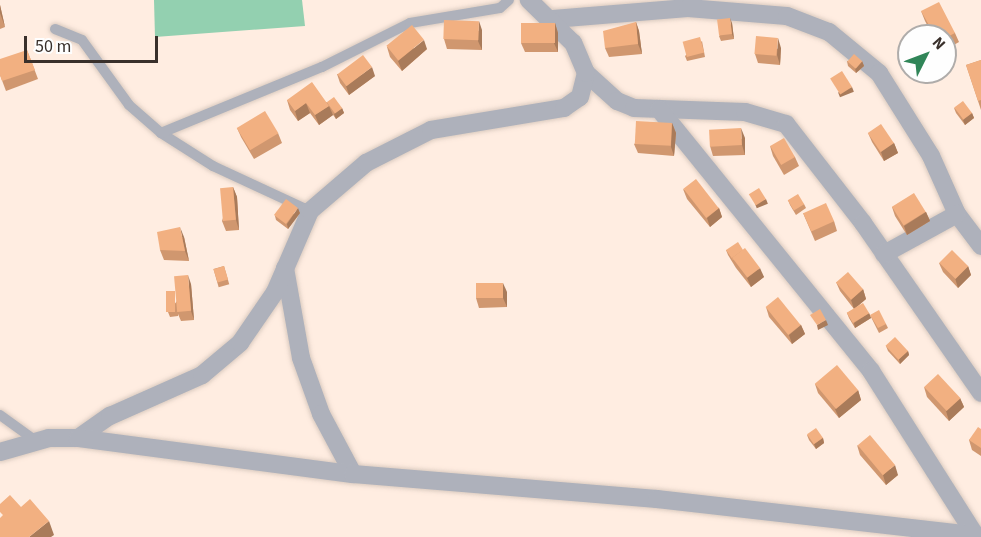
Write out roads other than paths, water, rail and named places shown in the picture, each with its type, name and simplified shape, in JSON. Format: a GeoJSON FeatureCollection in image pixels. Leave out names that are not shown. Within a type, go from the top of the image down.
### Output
{"type":"FeatureCollection","features":[{"type":"Feature","properties":{"kind":"street"},"geometry":{"type":"LineString","coordinates":[[529,0],[562,22],[586,73],[626,106],[745,112],[786,124],[884,254],[981,393]]}},
{"type":"Feature","properties":{"kind":"street"},"geometry":{"type":"LineString","coordinates":[[562,22],[688,8],[788,16],[829,32],[879,73],[931,156],[957,214],[981,246]]}},
{"type":"Feature","properties":{"kind":"street"},"geometry":{"type":"LineString","coordinates":[[580,97],[586,73]]}},
{"type":"Feature","properties":{"kind":"street"},"geometry":{"type":"LineString","coordinates":[[78,438],[110,416],[218,364],[260,319],[310,211],[366,163],[401,142],[462,121],[564,108],[580,97],[608,93]]}},
{"type":"Feature","properties":{"kind":"street"},"geometry":{"type":"LineString","coordinates":[[660,109],[871,371],[978,536]]}},
{"type":"Feature","properties":{"kind":"street"},"geometry":{"type":"LineString","coordinates":[[884,254],[957,214]]}},
{"type":"Feature","properties":{"kind":"street"},"geometry":{"type":"LineString","coordinates":[[285,268],[301,358],[321,414],[354,474]]}},
{"type":"Feature","properties":{"kind":"street"},"geometry":{"type":"LineString","coordinates":[[0,452],[36,441],[78,438],[354,474],[668,500],[978,536]]}},
{"type":"Feature","properties":{"kind":"lane"},"geometry":{"type":"LineString","coordinates":[[161,133],[322,67],[410,23],[500,8],[509,0]]}},
{"type":"Feature","properties":{"kind":"lane"},"geometry":{"type":"LineString","coordinates":[[55,29],[82,40],[129,105],[161,133],[213,166],[310,211]]}},
{"type":"Feature","properties":{"kind":"lane"},"geometry":{"type":"LineString","coordinates":[[0,415],[36,441]]}}]}
